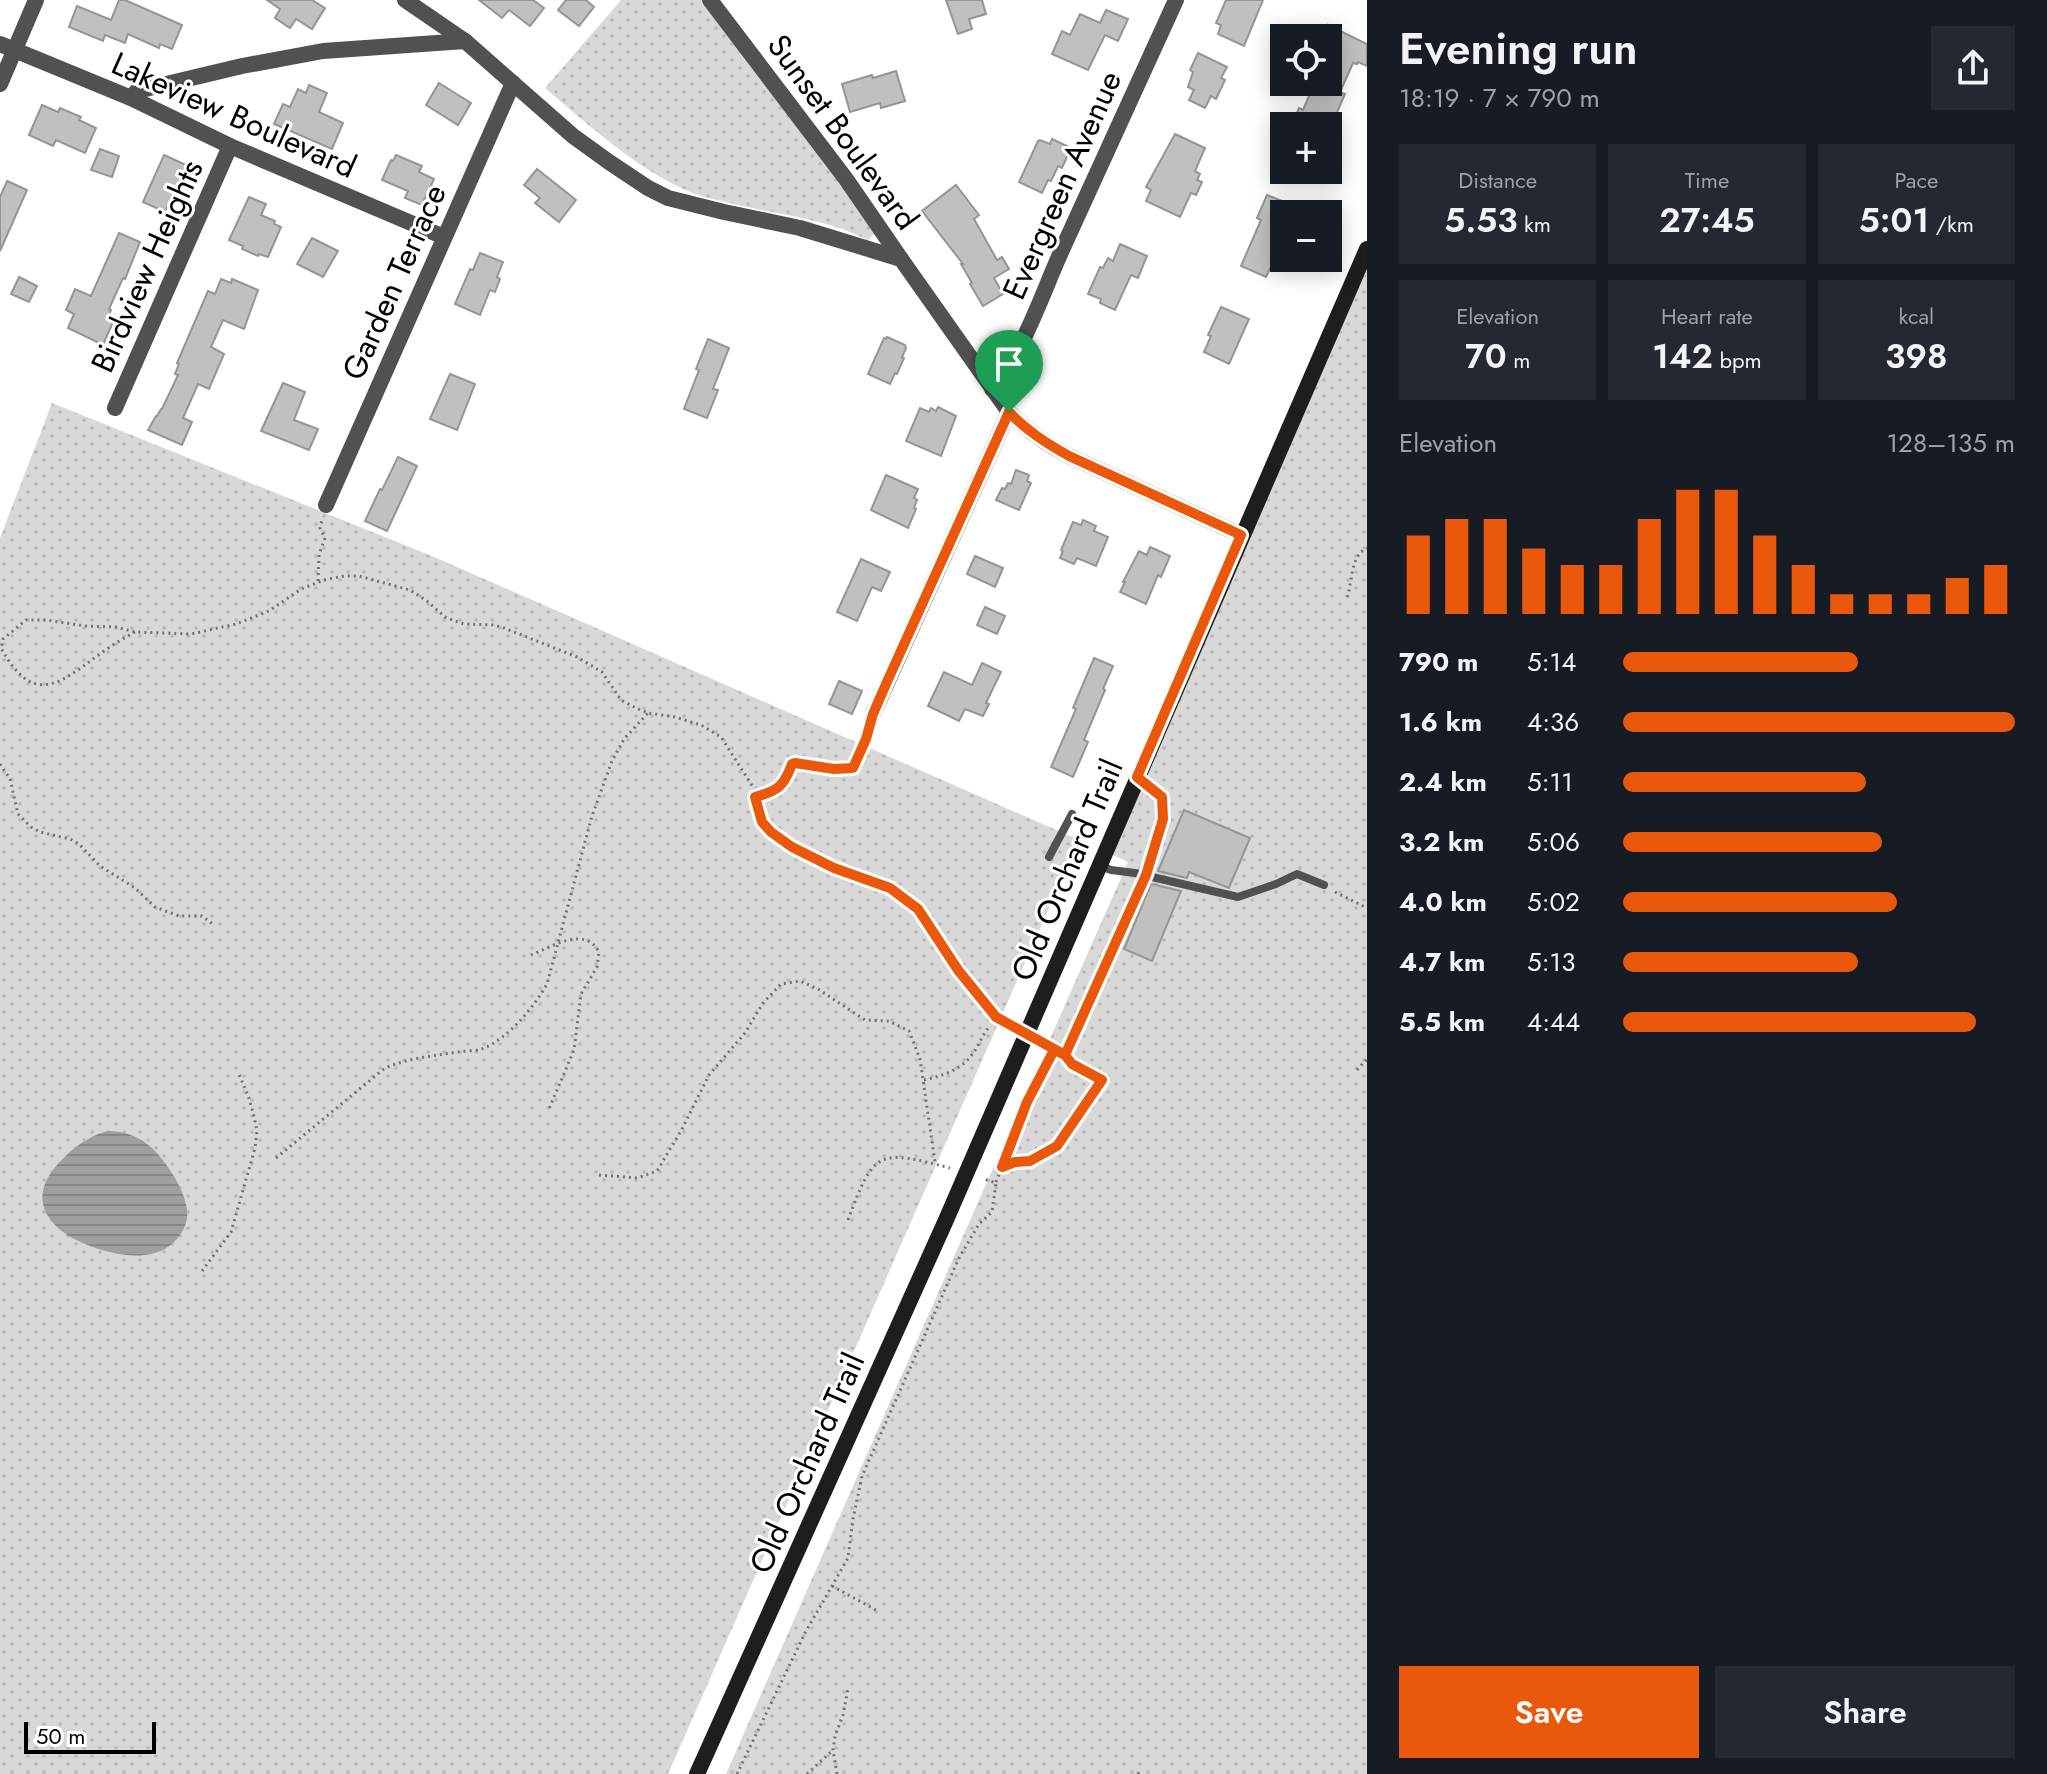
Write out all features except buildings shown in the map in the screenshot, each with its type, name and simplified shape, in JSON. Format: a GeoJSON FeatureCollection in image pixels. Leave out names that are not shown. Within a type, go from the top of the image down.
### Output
{"type":"FeatureCollection","features":[{"type":"Feature","properties":{"kind":"street"},"geometry":{"type":"LineString","coordinates":[[0,84],[7,47],[36,0]]}},
{"type":"Feature","properties":{"kind":"street"},"geometry":{"type":"LineString","coordinates":[[405,0],[465,41],[573,136],[668,198],[800,228],[901,259]]}},
{"type":"Feature","properties":{"kind":"street","name":"Sunset Boulevard"},"geometry":{"type":"LineString","coordinates":[[710,0],[846,179],[1009,412],[1033,435],[1069,456],[1241,535]]}},
{"type":"Feature","properties":{"kind":"street","name":"Evergreen Avenue"},"geometry":{"type":"LineString","coordinates":[[992,389],[1021,347],[1176,0]]}},
{"type":"Feature","properties":{"kind":"street"},"geometry":{"type":"LineString","coordinates":[[131,98],[137,91],[323,51],[465,41]]}},
{"type":"Feature","properties":{"kind":"street","name":"Lakeview Boulevard"},"geometry":{"type":"LineString","coordinates":[[7,47],[131,98],[230,146],[444,237]]}},
{"type":"Feature","properties":{"kind":"street","name":"Garden Terrace"},"geometry":{"type":"LineString","coordinates":[[326,505],[513,83]]}},
{"type":"Feature","properties":{"kind":"street","name":"Birdview Heights"},"geometry":{"type":"LineString","coordinates":[[115,408],[230,146]]}},
{"type":"Feature","properties":{"kind":"street","name":"Old Orchard Trail"},"geometry":{"type":"LineString","coordinates":[[697,1774],[1026,1035],[1367,249]]}},
{"type":"Feature","properties":{"kind":"street"},"geometry":{"type":"LineString","coordinates":[[873,714],[1009,412]]}},
{"type":"Feature","properties":{"kind":"lane"},"geometry":{"type":"LineString","coordinates":[[1065,1055],[1146,875],[1163,819],[1162,797],[1137,777]]}},
{"type":"Feature","properties":{"kind":"lane"},"geometry":{"type":"LineString","coordinates":[[1049,857],[1072,814]]}},
{"type":"Feature","properties":{"kind":"lane"},"geometry":{"type":"LineString","coordinates":[[1099,866],[1238,897],[1297,874],[1324,885]]}},
{"type":"Feature","properties":{"kind":"lane"},"geometry":{"type":"LineString","coordinates":[[918,909],[958,970],[996,1017],[1065,1055],[1072,1064],[1102,1080]]}},
{"type":"Feature","properties":{"kind":"path"},"geometry":{"type":"LineString","coordinates":[[318,582],[319,555],[325,538],[320,528],[326,505]]}},
{"type":"Feature","properties":{"kind":"path"},"geometry":{"type":"LineString","coordinates":[[1347,597],[1355,558],[1367,548]]}},
{"type":"Feature","properties":{"kind":"path"},"geometry":{"type":"LineString","coordinates":[[135,632],[52,685],[37,685],[20,674],[1,648],[3,639],[26,620],[116,627],[135,632],[191,634],[236,624],[269,611],[301,589],[344,576],[359,576],[410,590],[452,620],[504,628],[577,657],[602,672],[621,700],[648,713],[701,725],[721,737],[753,787],[762,822],[771,832],[792,847],[834,868],[890,888],[918,909]]}},
{"type":"Feature","properties":{"kind":"path"},"geometry":{"type":"LineString","coordinates":[[276,1158],[385,1068],[405,1060],[482,1049],[519,1022],[538,1001],[560,943],[577,867],[612,761],[624,739],[648,713]]}},
{"type":"Feature","properties":{"kind":"path"},"geometry":{"type":"LineString","coordinates":[[755,797],[779,788],[795,763],[834,769],[853,768],[873,714]]}},
{"type":"Feature","properties":{"kind":"path"},"geometry":{"type":"LineString","coordinates":[[0,764],[11,784],[18,814],[31,827],[79,844],[100,866],[135,888],[155,907],[174,915],[202,916],[214,925]]}},
{"type":"Feature","properties":{"kind":"path"},"geometry":{"type":"LineString","coordinates":[[1324,885],[1367,908]]}},
{"type":"Feature","properties":{"kind":"path"},"geometry":{"type":"LineString","coordinates":[[531,955],[560,943],[587,940],[595,945],[599,956],[597,967],[581,994],[574,1050],[549,1109]]}},
{"type":"Feature","properties":{"kind":"path"},"geometry":{"type":"LineString","coordinates":[[599,1175],[637,1178],[657,1171],[709,1075],[745,1033],[763,1003],[781,984],[800,981],[818,989],[865,1020],[889,1021],[909,1031],[920,1059],[935,1162]]}},
{"type":"Feature","properties":{"kind":"path"},"geometry":{"type":"LineString","coordinates":[[923,1080],[944,1075],[964,1063],[996,1017]]}},
{"type":"Feature","properties":{"kind":"path"},"geometry":{"type":"LineString","coordinates":[[996,1183],[1027,1102],[1054,1050]]}},
{"type":"Feature","properties":{"kind":"path"},"geometry":{"type":"LineString","coordinates":[[1357,1070],[1367,1059]]}},
{"type":"Feature","properties":{"kind":"path"},"geometry":{"type":"LineString","coordinates":[[202,1271],[231,1232],[255,1148],[256,1123],[238,1072]]}},
{"type":"Feature","properties":{"kind":"path"},"geometry":{"type":"LineString","coordinates":[[1002,1167],[1030,1161],[1057,1146],[1102,1080]]}},
{"type":"Feature","properties":{"kind":"path"},"geometry":{"type":"LineString","coordinates":[[832,1586],[876,1610]]}},
{"type":"Feature","properties":{"kind":"path"},"geometry":{"type":"LineString","coordinates":[[837,1774],[833,1750],[848,1688]]}},
{"type":"Feature","properties":{"kind":"path"},"geometry":{"type":"LineString","coordinates":[[807,1774],[833,1750]]}},
{"type":"Feature","properties":{"kind":"shaded area"},"geometry":{"type":"Polygon","coordinates":[[[621,0],[703,0],[877,231],[868,240],[816,221],[690,192],[632,159],[545,88],[621,0]]]}},
{"type":"Feature","properties":{"kind":"shaded area"},"geometry":{"type":"Polygon","coordinates":[[[1367,270],[1367,1774],[726,1774],[1128,862],[1104,851],[1367,270]]]}},
{"type":"Feature","properties":{"kind":"shaded area"},"geometry":{"type":"Polygon","coordinates":[[[52,403],[432,556],[1079,840],[668,1774],[0,1774],[0,538],[52,403]]]}},
{"type":"Feature","properties":{"kind":"shaded area"},"geometry":{"type":"Polygon","coordinates":[[[107,1131],[128,1134],[147,1144],[162,1159],[182,1192],[186,1203],[186,1223],[168,1247],[156,1253],[128,1255],[98,1249],[72,1238],[52,1222],[46,1212],[43,1190],[57,1165],[80,1144],[107,1131]]]}},
{"type":"Feature","properties":{"kind":"route"},"geometry":{"type":"LineString","coordinates":[[1009,412],[886,684],[853,768],[834,769],[795,763],[779,788],[755,797],[762,822],[792,847],[834,868],[890,888],[918,909],[958,970],[996,1017],[1065,1055],[1072,1064],[1102,1080],[1057,1146],[1030,1161],[1002,1167],[1027,1102],[1054,1050],[1065,1055],[1146,875],[1163,819],[1162,797],[1137,777],[1241,535],[1069,456],[1025,429],[1009,412]]}}]}
